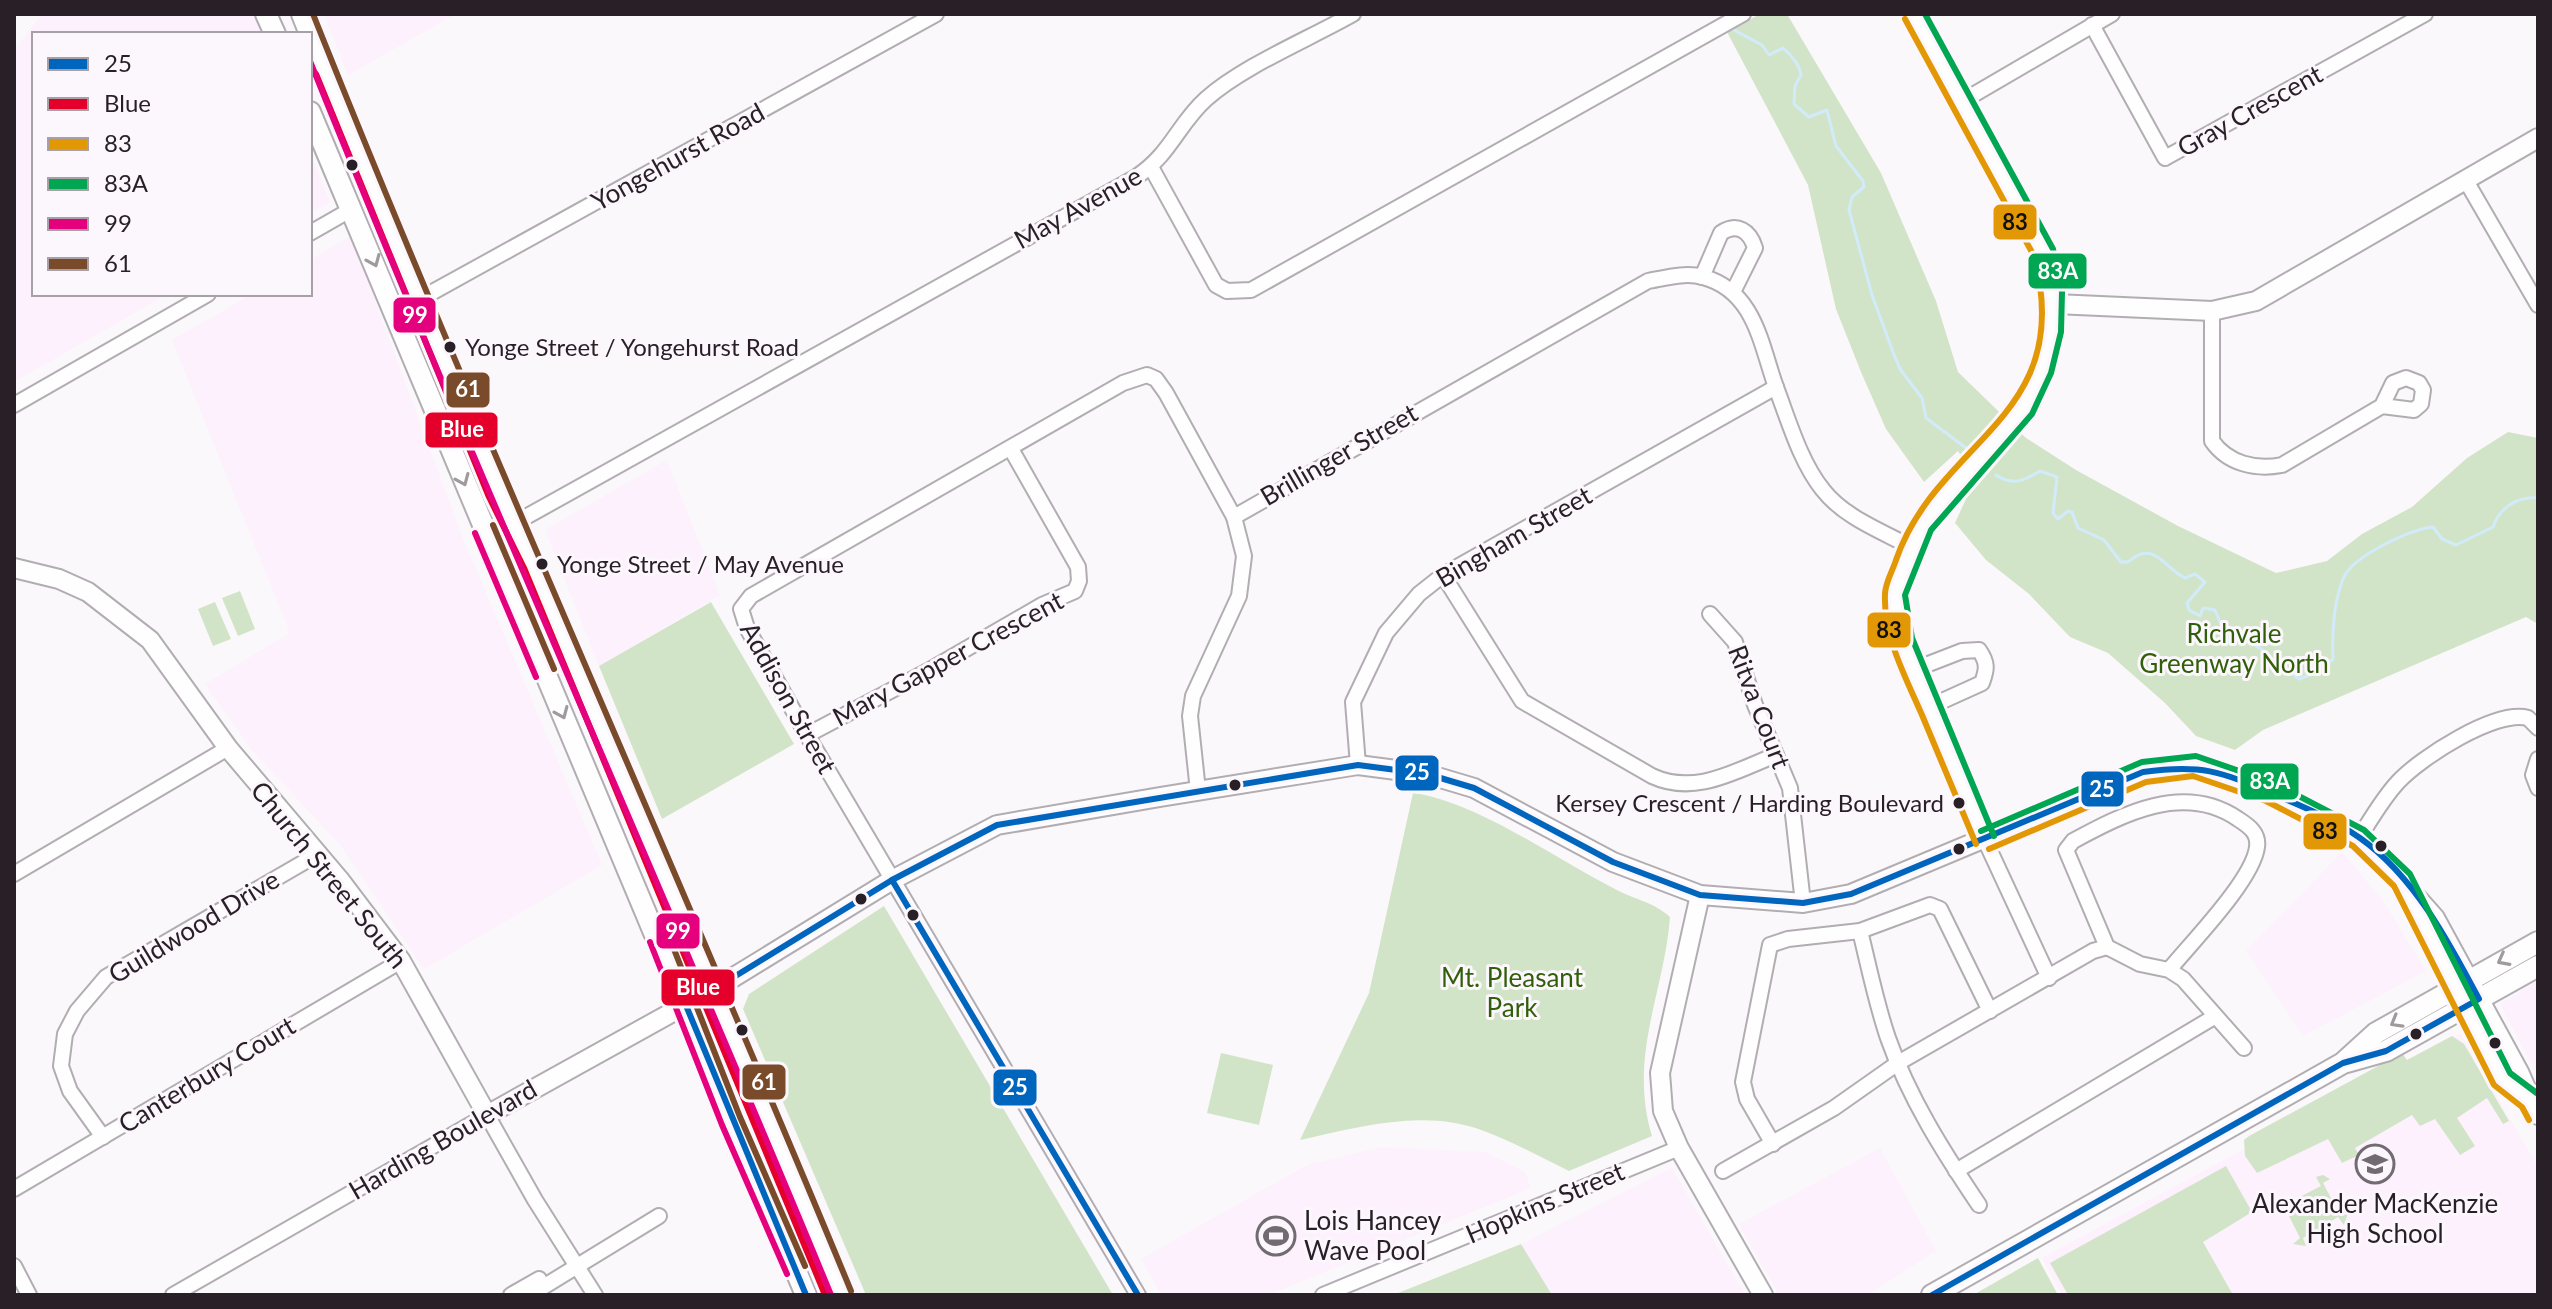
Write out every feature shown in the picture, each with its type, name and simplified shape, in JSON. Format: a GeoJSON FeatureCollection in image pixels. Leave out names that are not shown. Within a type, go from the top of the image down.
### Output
{"type":"FeatureCollection","features":[{"type":"Feature","properties":{"kind":"main road"},"geometry":{"type":"LineString","coordinates":[[312,38],[420,299],[716,988],[842,1295]]}},
{"type":"Feature","properties":{"kind":"main road"},"geometry":{"type":"LineString","coordinates":[[312,117],[806,1295]]}},
{"type":"Feature","properties":{"kind":"main road"},"geometry":{"type":"LineString","coordinates":[[1932,1295],[2343,1063],[2376,1033],[2538,942]]}},
{"type":"Feature","properties":{"kind":"main road"},"geometry":{"type":"LineString","coordinates":[[2343,1063],[2386,1051],[2538,966]]}},
{"type":"Feature","properties":{"kind":"street","name":"Yongehurst Road"},"geometry":{"type":"LineString","coordinates":[[420,299],[936,14]]}},
{"type":"Feature","properties":{"kind":"street"},"geometry":{"type":"LineString","coordinates":[[1151,167],[1166,153],[1205,100],[1219,88],[1353,14]]}},
{"type":"Feature","properties":{"kind":"street"},"geometry":{"type":"LineString","coordinates":[[1914,14],[2043,252],[2052,280],[2055,304],[2051,346],[2033,392],[2024,407],[1923,524],[1911,547],[1895,594],[1902,641],[1913,670],[1985,840],[2049,978]]}},
{"type":"Feature","properties":{"kind":"street"},"geometry":{"type":"LineString","coordinates":[[1961,102],[2112,14]]}},
{"type":"Feature","properties":{"kind":"street","name":"Gray Crescent"},"geometry":{"type":"LineString","coordinates":[[2092,25],[2165,158],[2425,14]]}},
{"type":"Feature","properties":{"kind":"street","name":"May Avenue"},"geometry":{"type":"LineString","coordinates":[[488,538],[1151,167],[1216,285],[1227,291],[1251,290],[1737,17]]}},
{"type":"Feature","properties":{"kind":"street"},"geometry":{"type":"LineString","coordinates":[[2055,304],[2212,311],[2256,301],[2538,138]]}},
{"type":"Feature","properties":{"kind":"street"},"geometry":{"type":"LineString","coordinates":[[2465,179],[2538,305]]}},
{"type":"Feature","properties":{"kind":"street"},"geometry":{"type":"LineString","coordinates":[[312,232],[352,209]]}},
{"type":"Feature","properties":{"kind":"street"},"geometry":{"type":"LineString","coordinates":[[1702,277],[1721,233],[1733,227],[1748,233],[1755,248],[1733,292],[1750,312],[1776,387],[1814,477],[1838,507],[1911,547]]}},
{"type":"Feature","properties":{"kind":"street","name":"Brillinger Street"},"geometry":{"type":"LineString","coordinates":[[1198,791],[1190,716],[1193,696],[1239,596],[1244,556],[1234,517],[1628,291],[1662,278],[1702,277],[1733,292]]}},
{"type":"Feature","properties":{"kind":"street"},"geometry":{"type":"LineString","coordinates":[[14,405],[205,296]]}},
{"type":"Feature","properties":{"kind":"street"},"geometry":{"type":"LineString","coordinates":[[2212,311],[2212,441],[2221,455],[2264,468],[2282,465],[2382,406]]}},
{"type":"Feature","properties":{"kind":"street","name":"Addison Street"},"geometry":{"type":"LineString","coordinates":[[1138,1295],[807,735],[741,616],[745,601],[1123,383],[1153,376],[1166,393],[1234,517]]}},
{"type":"Feature","properties":{"kind":"street","name":"Bingham Street"},"geometry":{"type":"LineString","coordinates":[[1358,765],[1353,702],[1386,633],[1419,594],[1443,575],[1776,387]]}},
{"type":"Feature","properties":{"kind":"street","name":"Mary Gapper Crescent"},"geometry":{"type":"LineString","coordinates":[[807,735],[928,671],[1042,605],[1075,591],[1078,567],[1011,449]]}},
{"type":"Feature","properties":{"kind":"street","name":"Church Street South"},"geometry":{"type":"LineString","coordinates":[[14,568],[59,579],[114,609],[150,640],[228,748],[318,854],[401,961],[487,1115],[595,1295]]}},
{"type":"Feature","properties":{"kind":"street"},"geometry":{"type":"LineString","coordinates":[[1443,575],[1522,701],[1652,776],[1670,784],[1687,785],[1727,775],[1776,755]]}},
{"type":"Feature","properties":{"kind":"street","name":"Ritva Court"},"geometry":{"type":"LineString","coordinates":[[1710,614],[1735,642],[1790,788],[1803,903]]}},
{"type":"Feature","properties":{"kind":"street"},"geometry":{"type":"LineString","coordinates":[[1913,670],[1962,651],[1979,650],[1986,659],[1988,668],[1982,683],[1929,707]]}},
{"type":"Feature","properties":{"kind":"street"},"geometry":{"type":"LineString","coordinates":[[2359,838],[2385,798],[2420,762],[2476,729],[2505,718],[2528,718],[2538,728]]}},
{"type":"Feature","properties":{"kind":"street"},"geometry":{"type":"LineString","coordinates":[[14,874],[228,748]]}},
{"type":"Feature","properties":{"kind":"street"},"geometry":{"type":"LineString","coordinates":[[2538,759],[2533,775],[2538,788]]}},
{"type":"Feature","properties":{"kind":"street","name":"Harding Boulevard"},"geometry":{"type":"LineString","coordinates":[[173,1295],[716,988],[892,880],[997,825],[1358,765],[1427,774],[1474,788],[1613,862],[1700,895],[1803,903],[1851,894],[2143,772],[2194,766],[2270,792],[2359,838],[2374,849],[2408,888],[2420,922],[2462,984]]}},
{"type":"Feature","properties":{"kind":"street"},"geometry":{"type":"LineString","coordinates":[[2169,970],[2251,867],[2257,847],[2256,834],[2228,812],[2197,803],[2141,807],[2067,845],[2069,859],[2107,947],[2140,964],[2169,970],[2183,979],[2244,1048]]}},
{"type":"Feature","properties":{"kind":"street","name":"Guildwood Drive"},"geometry":{"type":"LineString","coordinates":[[103,1137],[70,1091],[61,1066],[65,1034],[77,1011],[106,977],[318,854]]}},
{"type":"Feature","properties":{"kind":"street"},"geometry":{"type":"LineString","coordinates":[[1700,895],[1660,1073],[1663,1111],[1679,1148],[1763,1295]]}},
{"type":"Feature","properties":{"kind":"street"},"geometry":{"type":"LineString","coordinates":[[1773,1144],[1747,1099],[1743,1082],[1766,953],[1776,942],[1860,931],[1930,905],[1940,909],[1990,1011]]}},
{"type":"Feature","properties":{"kind":"street"},"geometry":{"type":"LineString","coordinates":[[1860,931],[1879,1009],[1898,1063],[1956,1171],[1979,1205]]}},
{"type":"Feature","properties":{"kind":"street"},"geometry":{"type":"LineString","coordinates":[[1723,1171],[1834,1108],[1898,1063],[2093,951],[2107,947]]}},
{"type":"Feature","properties":{"kind":"street","name":"Canterbury Court"},"geometry":{"type":"LineString","coordinates":[[14,1189],[401,961]]}},
{"type":"Feature","properties":{"kind":"street"},"geometry":{"type":"LineString","coordinates":[[2462,984],[2502,1080],[2534,1108]]}},
{"type":"Feature","properties":{"kind":"street"},"geometry":{"type":"LineString","coordinates":[[1956,1171],[2214,1017]]}},
{"type":"Feature","properties":{"kind":"street","name":"Hopkins Street"},"geometry":{"type":"LineString","coordinates":[[1323,1295],[1679,1148]]}},
{"type":"Feature","properties":{"kind":"street"},"geometry":{"type":"LineString","coordinates":[[530,1295],[576,1264],[659,1216]]}},
{"type":"Feature","properties":{"kind":"street"},"geometry":{"type":"LineString","coordinates":[[511,1295],[552,1272],[576,1264]]}},
{"type":"Feature","properties":{"kind":"street"},"geometry":{"type":"LineString","coordinates":[[14,1266],[29,1295]]}},
{"type":"Feature","properties":{"kind":"shaded area"},"geometry":{"type":"Polygon","coordinates":[[[42,14],[253,14],[260,32],[32,32],[32,296],[164,296],[14,382],[14,50],[42,14]]]}},
{"type":"Feature","properties":{"kind":"shaded area"},"geometry":{"type":"Polygon","coordinates":[[[324,14],[456,14],[348,75],[324,14]]]}},
{"type":"Feature","properties":{"kind":"shaded area"},"geometry":{"type":"Polygon","coordinates":[[[312,157],[330,202],[312,212],[312,157]]]}},
{"type":"Feature","properties":{"kind":"shaded area"},"geometry":{"type":"Polygon","coordinates":[[[351,236],[462,536],[602,865],[424,969],[340,845],[251,749],[205,684],[290,633],[172,340],[249,296],[312,296],[312,259],[351,236]]]}},
{"type":"Feature","properties":{"kind":"shaded area"},"geometry":{"type":"Polygon","coordinates":[[[667,460],[720,595],[599,666],[545,530],[667,460]]]}},
{"type":"Feature","properties":{"kind":"shaded area"},"geometry":{"type":"Polygon","coordinates":[[[2342,852],[2383,901],[2426,971],[2303,1036],[2246,951],[2342,852]]]}},
{"type":"Feature","properties":{"kind":"shaded area"},"geometry":{"type":"Polygon","coordinates":[[[2538,981],[2538,1076],[2500,1004],[2538,981]]]}},
{"type":"Feature","properties":{"kind":"shaded area","name":"Alexander MacKenzie High School"},"geometry":{"type":"Polygon","coordinates":[[[2460,1033],[2538,1167],[2538,1295],[2062,1295],[2042,1258],[2460,1033]]]}},
{"type":"Feature","properties":{"kind":"shaded area"},"geometry":{"type":"Polygon","coordinates":[[[1381,1147],[1485,1152],[1525,1172],[1531,1188],[1268,1295],[1161,1295],[1141,1259],[1307,1165],[1381,1147]]]}},
{"type":"Feature","properties":{"kind":"shaded area"},"geometry":{"type":"Polygon","coordinates":[[[1880,1148],[1936,1251],[1867,1295],[1779,1295],[1739,1224],[1880,1148]]]}},
{"type":"Feature","properties":{"kind":"shaded area"},"geometry":{"type":"Polygon","coordinates":[[[1672,1168],[1745,1295],[1552,1295],[1521,1244],[1672,1168]]]}},
{"type":"Feature","properties":{"kind":"green space","name":"Richvale Greenway North"},"geometry":{"type":"Polygon","coordinates":[[[1760,14],[1787,14],[1881,173],[1936,301],[1958,372],[2026,438],[2076,470],[2178,526],[2276,573],[2327,561],[2362,534],[2412,507],[2467,458],[2508,432],[2538,438],[2538,624],[2526,617],[2263,730],[2235,750],[2196,736],[2165,703],[2108,653],[2070,637],[2029,594],[1986,560],[1955,523],[1975,479],[1958,451],[1924,482],[1886,429],[1836,309],[1808,185],[1727,32],[1760,14]]]}},
{"type":"Feature","properties":{"kind":"green space"},"geometry":{"type":"Polygon","coordinates":[[[240,591],[255,629],[238,636],[222,598],[240,591]]]}},
{"type":"Feature","properties":{"kind":"green space"},"geometry":{"type":"Polygon","coordinates":[[[215,602],[231,639],[213,646],[198,609],[215,602]]]}},
{"type":"Feature","properties":{"kind":"green space"},"geometry":{"type":"Polygon","coordinates":[[[711,602],[794,744],[662,819],[599,666],[711,602]]]}},
{"type":"Feature","properties":{"kind":"green space","name":"Mt. Pleasant Park"},"geometry":{"type":"Polygon","coordinates":[[[1413,793],[1437,798],[1489,819],[1670,917],[1646,1052],[1646,1107],[1652,1136],[1569,1171],[1484,1131],[1438,1121],[1392,1122],[1300,1140],[1369,993],[1413,793]]]}},
{"type":"Feature","properties":{"kind":"green space"},"geometry":{"type":"Polygon","coordinates":[[[884,906],[1113,1295],[866,1295],[743,1009],[749,994],[884,906]]]}},
{"type":"Feature","properties":{"kind":"green space"},"geometry":{"type":"Polygon","coordinates":[[[2452,1036],[2464,1044],[2509,1121],[2503,1124],[2487,1098],[2457,1118],[2475,1146],[2460,1155],[2435,1119],[2420,1126],[2412,1115],[2355,1148],[2359,1155],[2342,1163],[2328,1139],[2257,1173],[2245,1156],[2244,1140],[2249,1136],[2402,1053],[2407,1060],[2452,1036]]]}},
{"type":"Feature","properties":{"kind":"green space"},"geometry":{"type":"Polygon","coordinates":[[[1221,1053],[1273,1065],[1259,1125],[1207,1113],[1221,1053]]]}},
{"type":"Feature","properties":{"kind":"green space"},"geometry":{"type":"Polygon","coordinates":[[[2226,1166],[2252,1212],[2203,1242],[2233,1295],[2068,1295],[2050,1263],[2226,1166]]]}},
{"type":"Feature","properties":{"kind":"green space"},"geometry":{"type":"Polygon","coordinates":[[[2323,1175],[2330,1179],[2323,1183],[2339,1213],[2349,1210],[2344,1225],[2338,1217],[2303,1238],[2306,1246],[2293,1244],[2300,1238],[2285,1208],[2278,1210],[2274,1206],[2277,1198],[2284,1205],[2321,1186],[2316,1177],[2323,1175]]]}},
{"type":"Feature","properties":{"kind":"green space"},"geometry":{"type":"Polygon","coordinates":[[[1521,1244],[1552,1295],[1393,1295],[1521,1244]]]}},
{"type":"Feature","properties":{"kind":"green space"},"geometry":{"type":"Polygon","coordinates":[[[2038,1258],[2058,1295],[1973,1295],[2038,1258]]]}},
{"type":"Feature","properties":{"kind":"waterway"},"geometry":{"type":"LineString","coordinates":[[1734,30],[1762,45],[1769,55],[1783,48],[1797,64],[1801,75],[1795,86],[1794,104],[1809,117],[1827,110],[1836,146],[1863,181],[1864,187],[1852,197],[1849,210],[1872,295],[1893,352],[1900,369],[1922,398],[1926,418],[1966,448]]}},
{"type":"Feature","properties":{"kind":"waterway"},"geometry":{"type":"LineString","coordinates":[[1996,475],[2013,481],[2023,480],[2040,471],[2057,477],[2053,513],[2058,519],[2068,511],[2072,512],[2078,528],[2104,540],[2121,562],[2128,562],[2145,553],[2152,554],[2185,578],[2195,574],[2205,582],[2187,603],[2189,610],[2200,616],[2203,608],[2215,610],[2227,639],[2252,643],[2264,651],[2275,666],[2285,667],[2299,679],[2318,672],[2333,659],[2337,598],[2343,579],[2357,562],[2396,539],[2433,527],[2442,539],[2456,545],[2493,527],[2500,514],[2511,504],[2538,498]]}},
{"type":"Feature","properties":{"kind":"transit line","name":"61"},"geometry":{"type":"LineString","coordinates":[[313,14],[444,334],[851,1291]]}},
{"type":"Feature","properties":{"kind":"transit line","name":"83A"},"geometry":{"type":"LineString","coordinates":[[1925,14],[2053,249],[2062,292],[2061,332],[2051,373],[2032,414],[1931,530],[1905,595],[1912,638],[1994,836]]}},
{"type":"Feature","properties":{"kind":"transit line","name":"83"},"geometry":{"type":"LineString","coordinates":[[1905,19],[2034,256],[2042,311],[2036,355],[2020,392],[1997,423],[1941,484],[1916,519],[1885,590],[1885,610],[1897,656],[1976,844]]}},
{"type":"Feature","properties":{"kind":"transit line","name":"99"},"geometry":{"type":"LineString","coordinates":[[312,66],[831,1295]]}},
{"type":"Feature","properties":{"kind":"transit line","name":"Blue"},"geometry":{"type":"LineString","coordinates":[[312,70],[489,497],[524,568],[825,1295]]}},
{"type":"Feature","properties":{"kind":"transit line","name":"61"},"geometry":{"type":"LineString","coordinates":[[493,525],[554,669]]}},
{"type":"Feature","properties":{"kind":"transit line","name":"99"},"geometry":{"type":"LineString","coordinates":[[475,533],[536,677]]}},
{"type":"Feature","properties":{"kind":"transit line","name":"83A"},"geometry":{"type":"LineString","coordinates":[[1981,831],[2142,762],[2196,756],[2274,783],[2364,830],[2410,874],[2510,1073],[2538,1094]]}},
{"type":"Feature","properties":{"kind":"transit line","name":"25"},"geometry":{"type":"LineString","coordinates":[[806,1295],[685,1003],[716,988],[892,880],[997,825],[1358,765],[1427,774],[1474,788],[1613,862],[1700,895],[1803,903],[1851,894],[2143,772],[2196,769],[2255,786],[2317,813],[2360,838],[2397,871],[2428,911],[2479,999],[2386,1051],[2343,1063],[1932,1295]]}},
{"type":"Feature","properties":{"kind":"transit line","name":"83"},"geometry":{"type":"LineString","coordinates":[[1989,849],[2146,782],[2193,776],[2266,801],[2353,846],[2394,886],[2494,1085],[2522,1107],[2529,1120]]}},
{"type":"Feature","properties":{"kind":"transit line","name":"25"},"geometry":{"type":"LineString","coordinates":[[892,880],[1138,1295]]}},
{"type":"Feature","properties":{"kind":"transit line","name":"61"},"geometry":{"type":"LineString","coordinates":[[668,934],[740,1117],[805,1266]]}},
{"type":"Feature","properties":{"kind":"transit line","name":"99"},"geometry":{"type":"LineString","coordinates":[[650,942],[722,1125],[787,1274]]}},
{"type":"Feature","properties":{"kind":"place","name":"Yonge Street / Yongehurst Road"},"geometry":{"type":"Point","coordinates":[450,347]}},
{"type":"Feature","properties":{"kind":"place","name":"Yonge Street / May Avenue"},"geometry":{"type":"Point","coordinates":[542,564]}},
{"type":"Feature","properties":{"kind":"place","name":"Kersey Crescent / Harding Boulevard"},"geometry":{"type":"Point","coordinates":[1959,803]}},
{"type":"Feature","properties":{"kind":"place","name":"Alexander MacKenzie High School"},"geometry":{"type":"Point","coordinates":[2375,1164]}},
{"type":"Feature","properties":{"kind":"place","name":"Lois Hancey Wave Pool"},"geometry":{"type":"Point","coordinates":[1276,1236]}}]}
